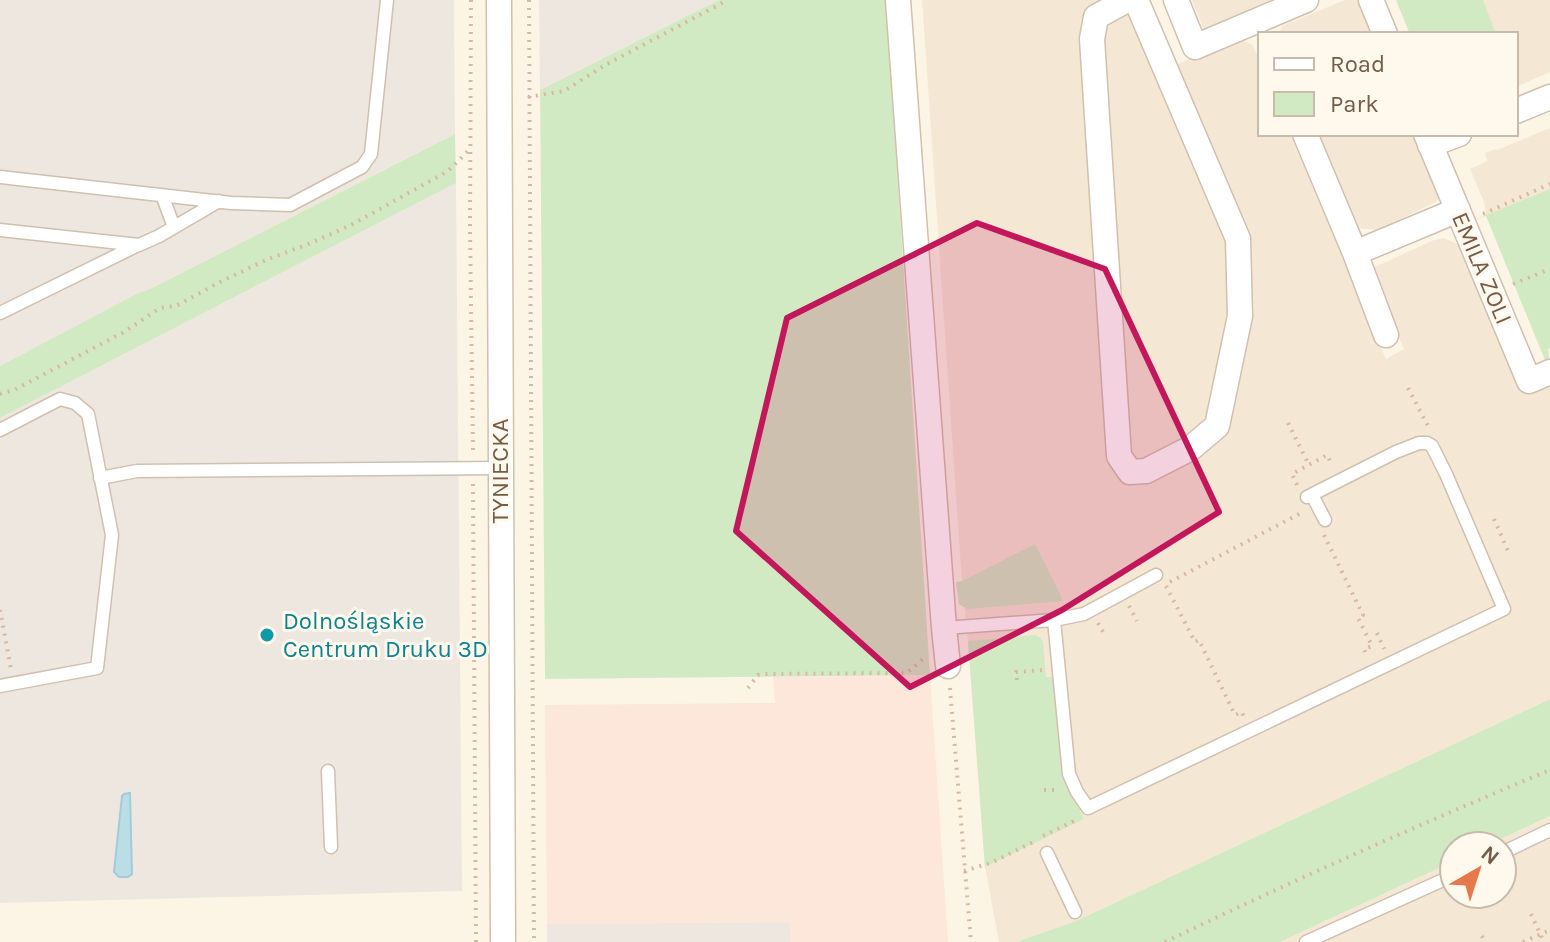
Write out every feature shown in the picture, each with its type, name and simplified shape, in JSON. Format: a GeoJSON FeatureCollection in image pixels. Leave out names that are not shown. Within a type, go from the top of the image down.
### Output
{"type":"FeatureCollection","features":[{"type":"Feature","properties":{"kind":"street","name":"TYNIECKA"},"geometry":{"type":"LineString","coordinates":[[499,0],[503,942]]}},
{"type":"Feature","properties":{"kind":"street"},"geometry":{"type":"LineString","coordinates":[[898,0],[948,666]]}},
{"type":"Feature","properties":{"kind":"street"},"geometry":{"type":"LineString","coordinates":[[1127,0],[1096,17],[1092,39],[1119,456],[1130,472],[1146,471],[1191,448],[1217,426],[1240,316],[1238,239],[1136,0]]}},
{"type":"Feature","properties":{"kind":"street"},"geometry":{"type":"LineString","coordinates":[[1176,0],[1195,47],[1260,27],[1306,0]]}},
{"type":"Feature","properties":{"kind":"street"},"geometry":{"type":"LineString","coordinates":[[1371,0],[1384,32]]}},
{"type":"Feature","properties":{"kind":"street"},"geometry":{"type":"LineString","coordinates":[[1518,110],[1550,97]]}},
{"type":"Feature","properties":{"kind":"street"},"geometry":{"type":"LineString","coordinates":[[1306,136],[1386,335]]}},
{"type":"Feature","properties":{"kind":"street"},"geometry":{"type":"LineString","coordinates":[[1428,140],[1449,136]]}},
{"type":"Feature","properties":{"kind":"street","name":"EMILA ZOLI"},"geometry":{"type":"LineString","coordinates":[[1428,140],[1469,212],[1529,381],[1550,372]]}},
{"type":"Feature","properties":{"kind":"street"},"geometry":{"type":"LineString","coordinates":[[1355,253],[1469,212]]}},
{"type":"Feature","properties":{"kind":"lane"},"geometry":{"type":"LineString","coordinates":[[0,177],[219,201],[290,205],[362,167],[371,154],[387,0]]}},
{"type":"Feature","properties":{"kind":"lane"},"geometry":{"type":"LineString","coordinates":[[162,195],[174,227]]}},
{"type":"Feature","properties":{"kind":"lane"},"geometry":{"type":"LineString","coordinates":[[0,313],[139,245],[219,201]]}},
{"type":"Feature","properties":{"kind":"lane"},"geometry":{"type":"LineString","coordinates":[[0,230],[139,245]]}},
{"type":"Feature","properties":{"kind":"lane"},"geometry":{"type":"LineString","coordinates":[[0,430],[60,399],[75,403],[88,414],[112,535],[97,668],[7,685]]}},
{"type":"Feature","properties":{"kind":"lane"},"geometry":{"type":"LineString","coordinates":[[1054,620],[1069,774],[1088,808],[1504,609],[1446,474],[1432,446],[1427,443],[1396,452],[1310,500],[1323,525]]}},
{"type":"Feature","properties":{"kind":"lane"},"geometry":{"type":"LineString","coordinates":[[100,478],[137,471],[500,468]]}},
{"type":"Feature","properties":{"kind":"lane"},"geometry":{"type":"LineString","coordinates":[[944,634],[1084,614],[1156,575]]}},
{"type":"Feature","properties":{"kind":"lane"},"geometry":{"type":"LineString","coordinates":[[328,771],[331,847]]}},
{"type":"Feature","properties":{"kind":"lane"},"geometry":{"type":"LineString","coordinates":[[1518,845],[1550,830]]}},
{"type":"Feature","properties":{"kind":"lane"},"geometry":{"type":"LineString","coordinates":[[1047,853],[1075,912]]}},
{"type":"Feature","properties":{"kind":"lane"},"geometry":{"type":"LineString","coordinates":[[1306,942],[1438,882]]}},
{"type":"Feature","properties":{"kind":"path"},"geometry":{"type":"LineString","coordinates":[[529,0],[534,942]]}},
{"type":"Feature","properties":{"kind":"path"},"geometry":{"type":"LineString","coordinates":[[528,97],[564,91],[607,64],[728,0]]}},
{"type":"Feature","properties":{"kind":"path"},"geometry":{"type":"LineString","coordinates":[[0,394],[14,390],[124,332],[154,310],[176,306],[266,260],[351,225],[448,171],[470,149]]}},
{"type":"Feature","properties":{"kind":"path"},"geometry":{"type":"LineString","coordinates":[[1469,212],[1550,184]]}},
{"type":"Feature","properties":{"kind":"path"},"geometry":{"type":"LineString","coordinates":[[1509,286],[1550,269]]}},
{"type":"Feature","properties":{"kind":"path"},"geometry":{"type":"LineString","coordinates":[[1408,388],[1431,431],[1427,443]]}},
{"type":"Feature","properties":{"kind":"path"},"geometry":{"type":"LineString","coordinates":[[1288,423],[1309,465]]}},
{"type":"Feature","properties":{"kind":"path"},"geometry":{"type":"LineString","coordinates":[[1298,486],[1292,474],[1327,455],[1333,467]]}},
{"type":"Feature","properties":{"kind":"path"},"geometry":{"type":"LineString","coordinates":[[1251,731],[1242,712],[1235,715],[1199,640],[1195,642],[1165,584],[1310,500]]}},
{"type":"Feature","properties":{"kind":"path"},"geometry":{"type":"LineString","coordinates":[[1494,519],[1508,551]]}},
{"type":"Feature","properties":{"kind":"path"},"geometry":{"type":"LineString","coordinates":[[1323,525],[1363,615],[1358,618],[1372,646],[1364,649],[1374,671]]}},
{"type":"Feature","properties":{"kind":"path"},"geometry":{"type":"LineString","coordinates":[[1118,610],[1128,604],[1137,621]]}},
{"type":"Feature","properties":{"kind":"path"},"geometry":{"type":"LineString","coordinates":[[0,610],[7,685]]}},
{"type":"Feature","properties":{"kind":"path"},"geometry":{"type":"LineString","coordinates":[[1106,637],[1097,621],[1107,615]]}},
{"type":"Feature","properties":{"kind":"path"},"geometry":{"type":"LineString","coordinates":[[748,688],[758,675],[764,674],[907,673],[944,634]]}},
{"type":"Feature","properties":{"kind":"path"},"geometry":{"type":"LineString","coordinates":[[948,666],[971,942]]}},
{"type":"Feature","properties":{"kind":"path"},"geometry":{"type":"LineString","coordinates":[[1017,680],[1016,672],[1048,669]]}},
{"type":"Feature","properties":{"kind":"path"},"geometry":{"type":"LineString","coordinates":[[1165,942],[1550,770]]}},
{"type":"Feature","properties":{"kind":"path"},"geometry":{"type":"LineString","coordinates":[[964,871],[993,862],[1082,817],[1088,808]]}},
{"type":"Feature","properties":{"kind":"path"},"geometry":{"type":"LineString","coordinates":[[1531,914],[1544,942]]}},
{"type":"Feature","properties":{"kind":"path"},"geometry":{"type":"LineString","coordinates":[[1523,942],[1550,930]]}},
{"type":"Feature","properties":{"kind":"path"},"geometry":{"type":"LineString","coordinates":[[1482,936],[1485,942]]}},
{"type":"Feature","properties":{"kind":"highlighted area"},"geometry":{"type":"Polygon","coordinates":[[[977,223],[1105,269],[1219,512],[1062,610],[910,687],[736,531],[787,318],[977,223]]]}},
{"type":"Feature","properties":{"kind":"shaded area"},"geometry":{"type":"Polygon","coordinates":[[[0,0],[454,0],[455,134],[0,366],[0,0]]]}},
{"type":"Feature","properties":{"kind":"shaded area"},"geometry":{"type":"Polygon","coordinates":[[[539,0],[719,0],[540,90],[539,0]]]}},
{"type":"Feature","properties":{"kind":"shaded area"},"geometry":{"type":"Polygon","coordinates":[[[922,0],[1150,0],[1178,64],[1235,38],[1252,44],[1258,58],[1258,136],[1291,136],[1386,359],[1404,349],[1368,270],[1443,238],[1458,244],[1524,390],[1550,380],[1550,699],[1076,921],[1016,942],[999,942],[985,867],[922,0]]]}},
{"type":"Feature","properties":{"kind":"shaded area"},"geometry":{"type":"Polygon","coordinates":[[[1192,0],[1289,0],[1206,35],[1192,0]]]}},
{"type":"Feature","properties":{"kind":"shaded area"},"geometry":{"type":"Polygon","coordinates":[[[1345,0],[1364,0],[1377,32],[1280,32],[1282,26],[1345,0]]]}},
{"type":"Feature","properties":{"kind":"shaded area"},"geometry":{"type":"Polygon","coordinates":[[[1396,0],[1550,0],[1550,72],[1518,86],[1518,32],[1409,32],[1396,0]]]}},
{"type":"Feature","properties":{"kind":"shaded area"},"geometry":{"type":"Polygon","coordinates":[[[1550,128],[1550,348],[1486,216],[1484,202],[1470,169],[1487,161],[1485,153],[1550,128]]]}},
{"type":"Feature","properties":{"kind":"shaded area"},"geometry":{"type":"Polygon","coordinates":[[[1313,136],[1420,136],[1443,193],[1436,202],[1377,230],[1354,228],[1313,136]]]}},
{"type":"Feature","properties":{"kind":"shaded area"},"geometry":{"type":"Polygon","coordinates":[[[456,183],[462,891],[0,903],[0,418],[456,183]]]}},
{"type":"Feature","properties":{"kind":"shaded area"},"geometry":{"type":"Polygon","coordinates":[[[930,675],[948,942],[791,942],[789,922],[547,924],[545,705],[775,703],[773,677],[930,675]]]}},
{"type":"Feature","properties":{"kind":"shaded area"},"geometry":{"type":"Polygon","coordinates":[[[1550,816],[1550,942],[1280,942],[1438,868],[1438,910],[1518,910],[1518,831],[1550,816]]]}},
{"type":"Feature","properties":{"kind":"shaded area"},"geometry":{"type":"Polygon","coordinates":[[[790,922],[791,942],[547,942],[547,924],[790,922]]]}},
{"type":"Feature","properties":{"kind":"green space"},"geometry":{"type":"Polygon","coordinates":[[[719,0],[886,0],[930,675],[545,679],[540,90],[719,0]]]}},
{"type":"Feature","properties":{"kind":"green space"},"geometry":{"type":"Polygon","coordinates":[[[1396,0],[1483,0],[1495,32],[1409,32],[1396,0]]]}},
{"type":"Feature","properties":{"kind":"green space"},"geometry":{"type":"Polygon","coordinates":[[[455,134],[456,183],[0,418],[0,366],[455,134]]]}},
{"type":"Feature","properties":{"kind":"green space"},"geometry":{"type":"Polygon","coordinates":[[[1550,189],[1550,364],[1547,365],[1486,216],[1472,221],[1550,189]]]}},
{"type":"Feature","properties":{"kind":"green space"},"geometry":{"type":"Polygon","coordinates":[[[1035,544],[1062,601],[967,609],[959,604],[956,582],[1035,544]]]}},
{"type":"Feature","properties":{"kind":"green space"},"geometry":{"type":"Polygon","coordinates":[[[1035,635],[1043,642],[1046,677],[1053,677],[1061,771],[1084,819],[985,867],[968,641],[1035,635]]]}},
{"type":"Feature","properties":{"kind":"green space"},"geometry":{"type":"Polygon","coordinates":[[[1550,699],[1550,816],[1518,831],[1438,830],[1438,868],[1280,942],[1016,942],[1076,921],[1550,699]]]}},
{"type":"Feature","properties":{"kind":"water"},"geometry":{"type":"Polygon","coordinates":[[[130,793],[132,874],[119,877],[114,872],[122,796],[130,793]]]}},
{"type":"Feature","properties":{"kind":"place","name":"Dolnośląskie Centrum Druku 3D"},"geometry":{"type":"Point","coordinates":[267,635]}}]}
